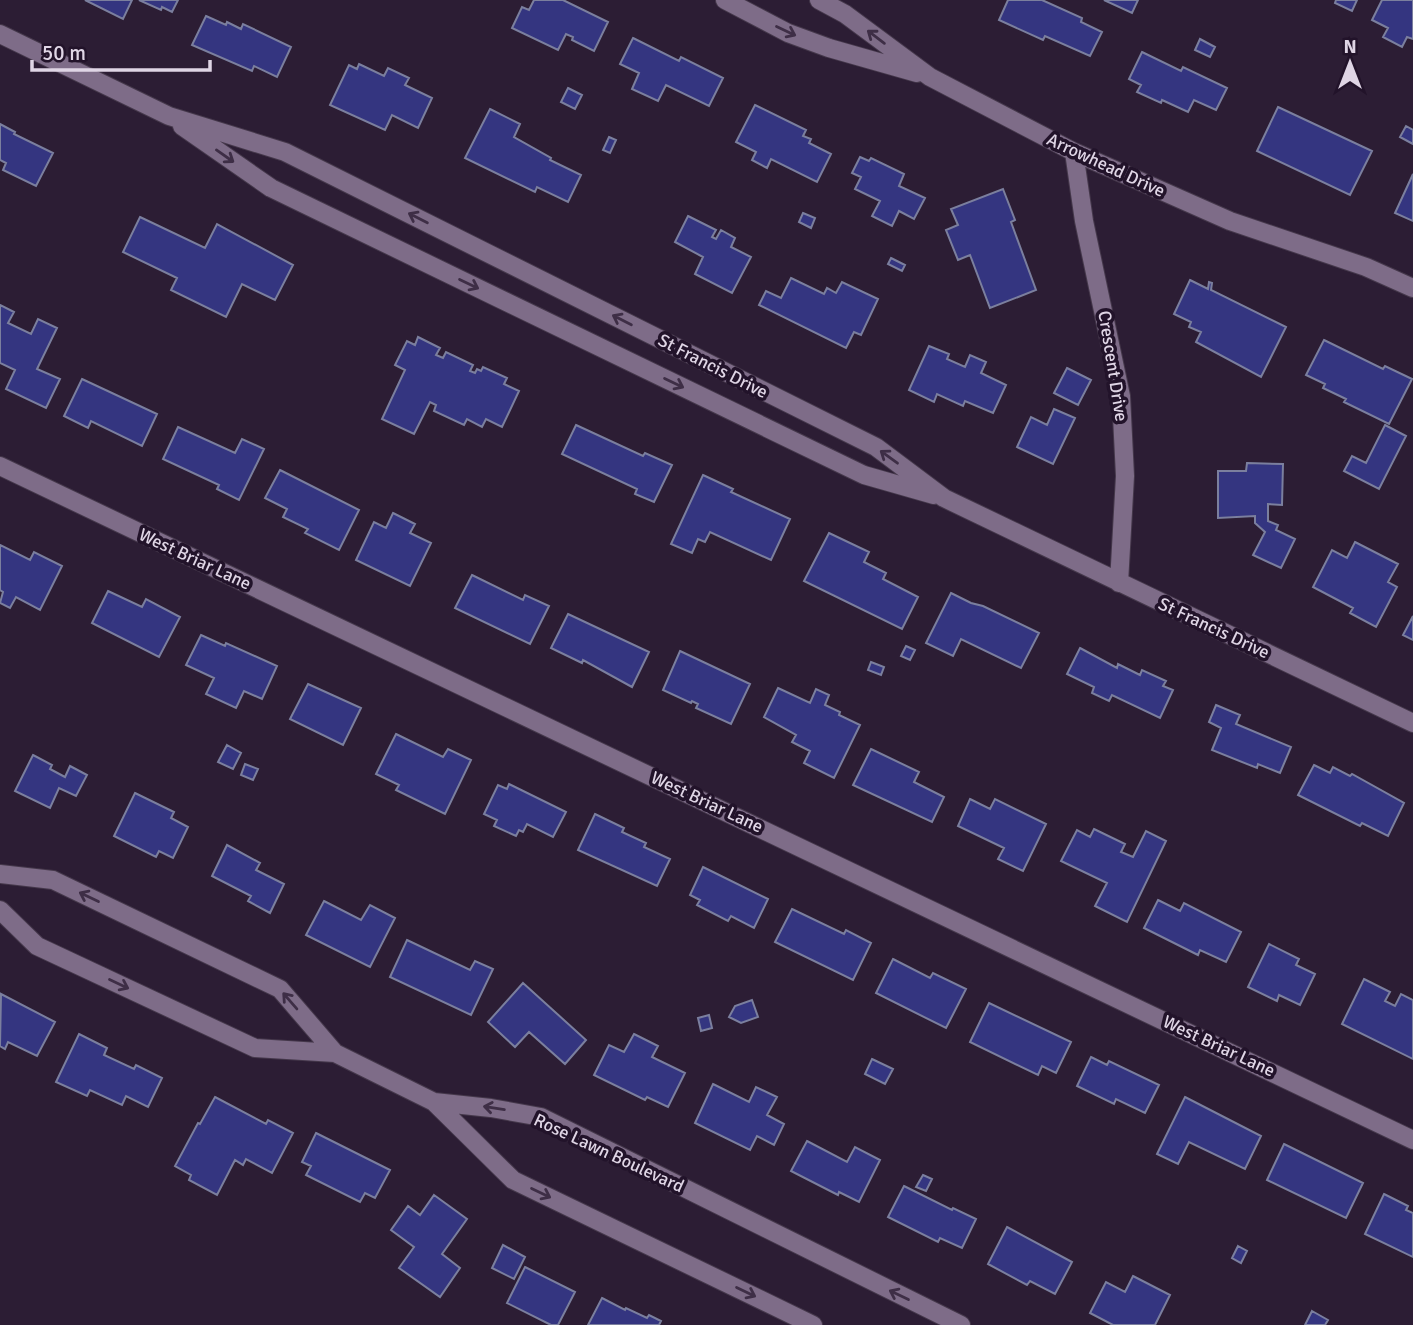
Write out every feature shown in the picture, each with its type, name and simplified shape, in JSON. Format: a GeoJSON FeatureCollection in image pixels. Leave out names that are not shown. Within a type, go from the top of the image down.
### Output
{"type":"FeatureCollection","features":[{"type":"Feature","properties":{"kind":"street"},"geometry":{"type":"LineString","coordinates":[[725,0],[788,33],[829,48],[930,77]]}},
{"type":"Feature","properties":{"kind":"street","name":"Arrowhead Drive"},"geometry":{"type":"LineString","coordinates":[[820,0],[845,14],[930,77],[1074,152],[1230,221],[1366,267],[1413,288]]}},
{"type":"Feature","properties":{"kind":"street","name":"St Francis Drive"},"geometry":{"type":"LineString","coordinates":[[0,33],[169,116],[285,152],[876,447],[944,498],[1413,723]]}},
{"type":"Feature","properties":{"kind":"street"},"geometry":{"type":"LineString","coordinates":[[169,116],[271,188],[864,475],[944,498]]}},
{"type":"Feature","properties":{"kind":"street","name":"Crescent Drive"},"geometry":{"type":"LineString","coordinates":[[1074,152],[1084,221],[1121,396],[1125,476],[1119,583]]}},
{"type":"Feature","properties":{"kind":"street","name":"West Briar Lane"},"geometry":{"type":"LineString","coordinates":[[0,466],[1413,1140]]}},
{"type":"Feature","properties":{"kind":"street","name":"Rose Lawn Boulevard"},"geometry":{"type":"LineString","coordinates":[[0,874],[52,880],[280,989],[335,1053],[435,1102],[541,1117],[961,1325]]}},
{"type":"Feature","properties":{"kind":"street"},"geometry":{"type":"LineString","coordinates":[[0,910],[37,946],[255,1048],[335,1053]]}},
{"type":"Feature","properties":{"kind":"street"},"geometry":{"type":"LineString","coordinates":[[435,1102],[513,1180],[813,1325]]}},
{"type":"Feature","properties":{"kind":"building"},"geometry":{"type":"Polygon","coordinates":[[[85,0],[132,0],[123,19],[85,0]]]}},
{"type":"Feature","properties":{"kind":"building"},"geometry":{"type":"Polygon","coordinates":[[[139,0],[178,0],[172,12],[139,0]]]}},
{"type":"Feature","properties":{"kind":"building"},"geometry":{"type":"Polygon","coordinates":[[[534,0],[563,0],[608,22],[594,51],[566,34],[558,50],[512,28],[522,7],[529,10],[534,0]]]}},
{"type":"Feature","properties":{"kind":"building"},"geometry":{"type":"Polygon","coordinates":[[[1008,0],[1042,0],[1082,18],[1081,22],[1102,32],[1090,56],[1045,36],[1043,40],[999,20],[1008,0]]]}},
{"type":"Feature","properties":{"kind":"building"},"geometry":{"type":"Polygon","coordinates":[[[1104,0],[1138,0],[1132,13],[1104,0]]]}},
{"type":"Feature","properties":{"kind":"building"},"geometry":{"type":"Polygon","coordinates":[[[1336,0],[1357,0],[1352,11],[1335,3],[1336,0]]]}},
{"type":"Feature","properties":{"kind":"building"},"geometry":{"type":"Polygon","coordinates":[[[1382,0],[1413,0],[1413,39],[1407,37],[1402,47],[1383,37],[1388,28],[1372,20],[1382,0]]]}},
{"type":"Feature","properties":{"kind":"building"},"geometry":{"type":"Polygon","coordinates":[[[206,16],[241,29],[243,24],[291,47],[277,77],[254,66],[252,71],[192,45],[206,16]]]}},
{"type":"Feature","properties":{"kind":"building"},"geometry":{"type":"Polygon","coordinates":[[[633,38],[679,61],[681,57],[723,78],[709,106],[666,85],[658,101],[632,89],[639,73],[620,64],[633,38]]]}},
{"type":"Feature","properties":{"kind":"building"},"geometry":{"type":"Polygon","coordinates":[[[1200,39],[1215,47],[1210,57],[1195,50],[1200,39]]]}},
{"type":"Feature","properties":{"kind":"building"},"geometry":{"type":"Polygon","coordinates":[[[1142,52],[1181,71],[1183,67],[1227,88],[1216,110],[1194,100],[1188,112],[1137,92],[1141,85],[1129,79],[1142,52]]]}},
{"type":"Feature","properties":{"kind":"building"},"geometry":{"type":"Polygon","coordinates":[[[359,64],[384,76],[388,68],[409,78],[405,85],[432,98],[418,128],[392,115],[385,130],[330,105],[349,65],[357,69],[359,64]]]}},
{"type":"Feature","properties":{"kind":"building"},"geometry":{"type":"Polygon","coordinates":[[[568,88],[582,95],[575,109],[561,102],[568,88]]]}},
{"type":"Feature","properties":{"kind":"building"},"geometry":{"type":"Polygon","coordinates":[[[755,105],[806,130],[803,136],[811,139],[809,143],[831,154],[817,182],[771,159],[767,168],[752,160],[756,152],[736,142],[755,105]]]}},
{"type":"Feature","properties":{"kind":"building"},"geometry":{"type":"Polygon","coordinates":[[[1278,107],[1372,151],[1350,195],[1257,151],[1278,107]]]}},
{"type":"Feature","properties":{"kind":"building"},"geometry":{"type":"Polygon","coordinates":[[[490,109],[520,124],[514,137],[551,158],[550,160],[581,175],[568,202],[537,187],[535,192],[465,158],[490,109]]]}},
{"type":"Feature","properties":{"kind":"building"},"geometry":{"type":"Polygon","coordinates":[[[0,124],[53,153],[36,186],[3,170],[6,163],[0,160],[0,124]]]}},
{"type":"Feature","properties":{"kind":"building"},"geometry":{"type":"Polygon","coordinates":[[[1406,126],[1413,130],[1413,144],[1400,137],[1406,126]]]}},
{"type":"Feature","properties":{"kind":"building"},"geometry":{"type":"Polygon","coordinates":[[[609,137],[616,140],[610,153],[603,150],[609,137]]]}},
{"type":"Feature","properties":{"kind":"building"},"geometry":{"type":"Polygon","coordinates":[[[860,157],[869,161],[871,158],[904,174],[899,186],[925,198],[914,219],[899,211],[892,226],[872,216],[880,201],[855,189],[861,177],[852,173],[860,157]]]}},
{"type":"Feature","properties":{"kind":"building"},"geometry":{"type":"Polygon","coordinates":[[[1413,174],[1413,221],[1395,213],[1413,174]]]}},
{"type":"Feature","properties":{"kind":"building"},"geometry":{"type":"Polygon","coordinates":[[[1003,189],[1015,220],[1011,222],[1036,290],[990,308],[970,255],[958,260],[946,230],[958,225],[951,209],[1003,189]]]}},
{"type":"Feature","properties":{"kind":"building"},"geometry":{"type":"Polygon","coordinates":[[[803,213],[815,218],[811,228],[799,222],[803,213]]]}},
{"type":"Feature","properties":{"kind":"building"},"geometry":{"type":"Polygon","coordinates":[[[688,216],[716,230],[712,237],[716,239],[721,230],[735,238],[731,247],[751,257],[732,293],[695,274],[703,257],[675,242],[688,216]]]}},
{"type":"Feature","properties":{"kind":"building"},"geometry":{"type":"Polygon","coordinates":[[[140,217],[205,248],[217,224],[293,265],[275,300],[242,284],[226,317],[171,290],[177,278],[123,252],[140,217]]]}},
{"type":"Feature","properties":{"kind":"building"},"geometry":{"type":"Polygon","coordinates":[[[891,258],[905,265],[902,271],[888,264],[891,258]]]}},
{"type":"Feature","properties":{"kind":"building"},"geometry":{"type":"Polygon","coordinates":[[[791,278],[824,294],[827,288],[836,293],[842,282],[878,299],[861,335],[854,332],[846,348],[759,305],[766,291],[781,298],[791,278]]]}},
{"type":"Feature","properties":{"kind":"building"},"geometry":{"type":"Polygon","coordinates":[[[1190,280],[1208,289],[1209,282],[1212,283],[1211,290],[1286,327],[1261,377],[1196,342],[1201,332],[1189,327],[1191,322],[1174,314],[1190,280]]]}},
{"type":"Feature","properties":{"kind":"building"},"geometry":{"type":"Polygon","coordinates":[[[0,305],[14,312],[8,323],[31,334],[38,319],[57,328],[37,369],[60,379],[46,408],[6,389],[15,370],[0,363],[0,305]]]}},
{"type":"Feature","properties":{"kind":"building"},"geometry":{"type":"Polygon","coordinates":[[[418,337],[440,348],[436,355],[443,358],[446,352],[473,365],[470,371],[475,373],[483,367],[507,378],[504,384],[519,391],[502,427],[486,419],[482,427],[467,419],[464,425],[434,411],[436,405],[430,402],[414,434],[382,419],[405,370],[395,365],[407,341],[415,345],[418,337]]]}},
{"type":"Feature","properties":{"kind":"building"},"geometry":{"type":"Polygon","coordinates":[[[1324,340],[1383,369],[1385,366],[1412,379],[1389,424],[1344,402],[1346,399],[1323,388],[1325,384],[1306,375],[1324,340]]]}},
{"type":"Feature","properties":{"kind":"building"},"geometry":{"type":"Polygon","coordinates":[[[929,346],[949,354],[947,359],[965,367],[970,355],[986,362],[981,373],[1006,385],[993,413],[965,401],[963,406],[937,394],[934,402],[909,390],[929,346]]]}},
{"type":"Feature","properties":{"kind":"building"},"geometry":{"type":"Polygon","coordinates":[[[1067,368],[1091,380],[1078,405],[1054,393],[1067,368]]]}},
{"type":"Feature","properties":{"kind":"building"},"geometry":{"type":"Polygon","coordinates":[[[82,379],[157,414],[142,446],[91,421],[88,428],[64,416],[82,379]]]}},
{"type":"Feature","properties":{"kind":"building"},"geometry":{"type":"Polygon","coordinates":[[[1054,409],[1075,418],[1053,464],[1017,447],[1031,417],[1047,425],[1054,409]]]}},
{"type":"Feature","properties":{"kind":"building"},"geometry":{"type":"Polygon","coordinates":[[[576,425],[643,456],[645,453],[672,465],[654,502],[635,494],[637,489],[562,454],[576,425]]]}},
{"type":"Feature","properties":{"kind":"building"},"geometry":{"type":"Polygon","coordinates":[[[1385,425],[1406,436],[1379,489],[1344,471],[1352,456],[1366,463],[1385,425]]]}},
{"type":"Feature","properties":{"kind":"building"},"geometry":{"type":"Polygon","coordinates":[[[178,427],[235,453],[242,439],[264,449],[239,500],[217,489],[219,485],[163,459],[178,427]]]}},
{"type":"Feature","properties":{"kind":"building"},"geometry":{"type":"Polygon","coordinates":[[[1247,463],[1283,464],[1282,505],[1268,504],[1268,521],[1278,525],[1276,530],[1295,539],[1281,568],[1253,555],[1265,532],[1255,523],[1255,516],[1218,518],[1218,471],[1246,471],[1247,463]]]}},
{"type":"Feature","properties":{"kind":"building"},"geometry":{"type":"Polygon","coordinates":[[[280,470],[359,510],[339,550],[305,533],[308,529],[283,517],[287,509],[265,498],[280,470]]]}},
{"type":"Feature","properties":{"kind":"building"},"geometry":{"type":"Polygon","coordinates":[[[703,475],[733,489],[731,492],[790,519],[771,560],[710,532],[705,542],[698,539],[692,553],[671,544],[703,475]]]}},
{"type":"Feature","properties":{"kind":"building"},"geometry":{"type":"Polygon","coordinates":[[[393,513],[415,524],[410,533],[431,543],[410,586],[356,560],[374,522],[386,528],[393,513]]]}},
{"type":"Feature","properties":{"kind":"building"},"geometry":{"type":"Polygon","coordinates":[[[829,533],[869,552],[864,562],[886,573],[883,579],[918,597],[902,629],[804,581],[829,533]]]}},
{"type":"Feature","properties":{"kind":"building"},"geometry":{"type":"Polygon","coordinates":[[[1355,542],[1398,564],[1388,582],[1397,587],[1376,627],[1350,613],[1353,608],[1313,587],[1332,550],[1347,558],[1355,542]]]}},
{"type":"Feature","properties":{"kind":"building"},"geometry":{"type":"Polygon","coordinates":[[[0,545],[30,560],[34,552],[62,566],[40,610],[16,597],[10,608],[0,603],[3,592],[0,590],[0,545]]]}},
{"type":"Feature","properties":{"kind":"building"},"geometry":{"type":"Polygon","coordinates":[[[472,575],[523,600],[525,595],[549,606],[530,644],[455,608],[472,575]]]}},
{"type":"Feature","properties":{"kind":"building"},"geometry":{"type":"Polygon","coordinates":[[[108,591],[142,607],[146,599],[180,617],[159,657],[92,623],[108,591]]]}},
{"type":"Feature","properties":{"kind":"building"},"geometry":{"type":"Polygon","coordinates":[[[951,593],[1039,633],[1021,668],[961,639],[953,656],[926,643],[951,593]]]}},
{"type":"Feature","properties":{"kind":"building"},"geometry":{"type":"Polygon","coordinates":[[[568,614],[649,652],[632,687],[583,660],[582,663],[551,648],[568,614]]]}},
{"type":"Feature","properties":{"kind":"building"},"geometry":{"type":"Polygon","coordinates":[[[1413,616],[1413,640],[1403,635],[1413,616]]]}},
{"type":"Feature","properties":{"kind":"building"},"geometry":{"type":"Polygon","coordinates":[[[201,635],[277,666],[262,699],[244,691],[236,708],[206,694],[214,678],[186,665],[201,635]]]}},
{"type":"Feature","properties":{"kind":"building"},"geometry":{"type":"Polygon","coordinates":[[[906,646],[915,650],[910,660],[901,656],[906,646]]]}},
{"type":"Feature","properties":{"kind":"building"},"geometry":{"type":"Polygon","coordinates":[[[1080,648],[1117,668],[1118,664],[1140,675],[1142,670],[1166,681],[1163,686],[1173,690],[1160,718],[1112,695],[1109,701],[1092,693],[1094,687],[1067,674],[1080,648]]]}},
{"type":"Feature","properties":{"kind":"building"},"geometry":{"type":"Polygon","coordinates":[[[680,651],[750,684],[731,724],[696,708],[698,704],[692,701],[691,703],[663,690],[680,651]]]}},
{"type":"Feature","properties":{"kind":"building"},"geometry":{"type":"Polygon","coordinates":[[[871,662],[884,667],[881,675],[868,670],[871,662]]]}},
{"type":"Feature","properties":{"kind":"building"},"geometry":{"type":"Polygon","coordinates":[[[308,684],[361,708],[343,745],[290,719],[308,684]]]}},
{"type":"Feature","properties":{"kind":"building"},"geometry":{"type":"Polygon","coordinates":[[[778,688],[810,703],[816,689],[829,695],[825,705],[860,725],[834,778],[804,763],[810,751],[792,742],[796,735],[764,717],[778,688]]]}},
{"type":"Feature","properties":{"kind":"building"},"geometry":{"type":"Polygon","coordinates":[[[1216,705],[1240,715],[1236,724],[1291,747],[1280,773],[1258,764],[1257,768],[1212,750],[1221,728],[1209,722],[1216,705]]]}},
{"type":"Feature","properties":{"kind":"building"},"geometry":{"type":"Polygon","coordinates":[[[396,734],[443,757],[448,749],[471,760],[445,814],[396,790],[399,785],[376,774],[396,734]]]}},
{"type":"Feature","properties":{"kind":"building"},"geometry":{"type":"Polygon","coordinates":[[[227,745],[241,753],[233,769],[218,762],[227,745]]]}},
{"type":"Feature","properties":{"kind":"building"},"geometry":{"type":"Polygon","coordinates":[[[871,749],[919,772],[914,782],[944,797],[932,822],[853,785],[871,749]]]}},
{"type":"Feature","properties":{"kind":"building"},"geometry":{"type":"Polygon","coordinates":[[[33,755],[52,765],[50,769],[65,777],[70,766],[87,775],[76,796],[59,788],[50,808],[15,791],[33,755]]]}},
{"type":"Feature","properties":{"kind":"building"},"geometry":{"type":"Polygon","coordinates":[[[245,764],[258,769],[253,780],[241,775],[245,764]]]}},
{"type":"Feature","properties":{"kind":"building"},"geometry":{"type":"Polygon","coordinates":[[[1314,765],[1330,773],[1333,767],[1350,776],[1352,774],[1404,803],[1388,836],[1362,823],[1360,826],[1298,795],[1314,765]]]}},
{"type":"Feature","properties":{"kind":"building"},"geometry":{"type":"Polygon","coordinates":[[[509,784],[566,812],[553,837],[527,824],[523,832],[519,830],[516,836],[494,826],[497,820],[484,814],[498,785],[507,789],[509,784]]]}},
{"type":"Feature","properties":{"kind":"building"},"geometry":{"type":"Polygon","coordinates":[[[135,793],[174,812],[171,818],[188,827],[173,858],[159,851],[156,857],[114,836],[135,793]]]}},
{"type":"Feature","properties":{"kind":"building"},"geometry":{"type":"Polygon","coordinates":[[[970,799],[990,809],[995,799],[1046,824],[1023,871],[998,859],[1004,848],[958,826],[970,799]]]}},
{"type":"Feature","properties":{"kind":"building"},"geometry":{"type":"Polygon","coordinates":[[[595,814],[624,828],[622,832],[646,843],[644,847],[670,859],[657,886],[578,850],[595,814]]]}},
{"type":"Feature","properties":{"kind":"building"},"geometry":{"type":"Polygon","coordinates":[[[1094,829],[1125,844],[1121,852],[1133,857],[1146,831],[1166,841],[1127,922],[1095,906],[1107,883],[1061,861],[1077,830],[1090,837],[1094,829]]]}},
{"type":"Feature","properties":{"kind":"building"},"geometry":{"type":"Polygon","coordinates":[[[227,845],[260,863],[256,870],[284,884],[270,913],[248,901],[251,896],[212,876],[227,845]]]}},
{"type":"Feature","properties":{"kind":"building"},"geometry":{"type":"Polygon","coordinates":[[[703,867],[768,899],[754,928],[731,916],[728,921],[697,905],[700,900],[690,895],[703,867]]]}},
{"type":"Feature","properties":{"kind":"building"},"geometry":{"type":"Polygon","coordinates":[[[1158,900],[1180,911],[1184,903],[1241,932],[1226,962],[1200,950],[1198,955],[1144,928],[1158,900]]]}},
{"type":"Feature","properties":{"kind":"building"},"geometry":{"type":"Polygon","coordinates":[[[324,901],[361,920],[370,905],[395,918],[370,967],[306,935],[324,901]]]}},
{"type":"Feature","properties":{"kind":"building"},"geometry":{"type":"Polygon","coordinates":[[[792,909],[844,934],[846,930],[871,943],[853,980],[775,942],[792,909]]]}},
{"type":"Feature","properties":{"kind":"building"},"geometry":{"type":"Polygon","coordinates":[[[407,940],[470,970],[475,961],[493,969],[471,1015],[390,977],[407,940]]]}},
{"type":"Feature","properties":{"kind":"building"},"geometry":{"type":"Polygon","coordinates":[[[1269,944],[1299,959],[1296,965],[1315,974],[1300,1005],[1279,995],[1277,1001],[1248,987],[1269,944]]]}},
{"type":"Feature","properties":{"kind":"building"},"geometry":{"type":"Polygon","coordinates":[[[893,959],[930,978],[933,973],[966,989],[946,1028],[876,993],[893,959]]]}},
{"type":"Feature","properties":{"kind":"building"},"geometry":{"type":"Polygon","coordinates":[[[1364,979],[1390,992],[1385,1001],[1395,1006],[1401,994],[1413,1000],[1413,1059],[1342,1024],[1364,979]]]}},
{"type":"Feature","properties":{"kind":"building"},"geometry":{"type":"Polygon","coordinates":[[[523,983],[586,1040],[565,1064],[529,1032],[515,1047],[488,1022],[523,983]]]}},
{"type":"Feature","properties":{"kind":"building"},"geometry":{"type":"Polygon","coordinates":[[[1,994],[55,1022],[37,1056],[8,1042],[5,1049],[0,1046],[1,994]]]}},
{"type":"Feature","properties":{"kind":"building"},"geometry":{"type":"Polygon","coordinates":[[[752,1000],[758,1017],[741,1023],[729,1017],[735,1006],[752,1000]]]}},
{"type":"Feature","properties":{"kind":"building"},"geometry":{"type":"Polygon","coordinates":[[[989,1003],[1071,1042],[1056,1073],[1042,1066],[1038,1075],[970,1042],[989,1003]]]}},
{"type":"Feature","properties":{"kind":"building"},"geometry":{"type":"Polygon","coordinates":[[[709,1015],[712,1028],[701,1031],[698,1018],[709,1015]]]}},
{"type":"Feature","properties":{"kind":"building"},"geometry":{"type":"Polygon","coordinates":[[[79,1034],[107,1048],[104,1055],[134,1069],[136,1065],[162,1078],[148,1107],[126,1096],[122,1105],[90,1090],[87,1096],[56,1082],[79,1034]]]}},
{"type":"Feature","properties":{"kind":"building"},"geometry":{"type":"Polygon","coordinates":[[[634,1034],[658,1046],[652,1057],[685,1073],[668,1107],[647,1097],[645,1100],[594,1075],[609,1045],[624,1052],[634,1034]]]}},
{"type":"Feature","properties":{"kind":"building"},"geometry":{"type":"Polygon","coordinates":[[[1091,1057],[1107,1065],[1109,1061],[1159,1085],[1145,1113],[1116,1099],[1114,1104],[1077,1086],[1091,1057]]]}},
{"type":"Feature","properties":{"kind":"building"},"geometry":{"type":"Polygon","coordinates":[[[872,1059],[893,1069],[885,1084],[865,1074],[872,1059]]]}},
{"type":"Feature","properties":{"kind":"building"},"geometry":{"type":"Polygon","coordinates":[[[713,1084],[749,1102],[756,1087],[777,1097],[767,1115],[784,1124],[774,1145],[757,1136],[750,1150],[695,1123],[713,1084]]]}},
{"type":"Feature","properties":{"kind":"building"},"geometry":{"type":"Polygon","coordinates":[[[215,1097],[266,1124],[268,1120],[293,1133],[272,1173],[246,1159],[243,1165],[235,1160],[217,1195],[189,1180],[191,1175],[175,1166],[215,1097]]]}},
{"type":"Feature","properties":{"kind":"building"},"geometry":{"type":"Polygon","coordinates":[[[1185,1097],[1261,1136],[1245,1169],[1189,1142],[1178,1164],[1157,1154],[1185,1097]]]}},
{"type":"Feature","properties":{"kind":"building"},"geometry":{"type":"Polygon","coordinates":[[[316,1133],[390,1170],[375,1198],[365,1193],[360,1202],[306,1175],[311,1166],[302,1162],[316,1133]]]}},
{"type":"Feature","properties":{"kind":"building"},"geometry":{"type":"Polygon","coordinates":[[[807,1141],[847,1162],[855,1147],[880,1160],[859,1202],[839,1192],[838,1195],[791,1171],[807,1141]]]}},
{"type":"Feature","properties":{"kind":"building"},"geometry":{"type":"Polygon","coordinates":[[[1284,1144],[1363,1183],[1346,1218],[1267,1180],[1284,1144]]]}},
{"type":"Feature","properties":{"kind":"building"},"geometry":{"type":"Polygon","coordinates":[[[923,1175],[932,1179],[926,1191],[916,1187],[923,1175]]]}},
{"type":"Feature","properties":{"kind":"building"},"geometry":{"type":"Polygon","coordinates":[[[904,1186],[976,1219],[962,1248],[940,1238],[938,1242],[888,1217],[904,1186]]]}},
{"type":"Feature","properties":{"kind":"building"},"geometry":{"type":"Polygon","coordinates":[[[1384,1194],[1408,1206],[1406,1210],[1413,1213],[1413,1257],[1365,1234],[1384,1194]]]}},
{"type":"Feature","properties":{"kind":"building"},"geometry":{"type":"Polygon","coordinates":[[[434,1195],[467,1219],[442,1254],[460,1268],[440,1297],[399,1268],[414,1247],[391,1230],[408,1206],[420,1215],[434,1195]]]}},
{"type":"Feature","properties":{"kind":"building"},"geometry":{"type":"Polygon","coordinates":[[[1007,1227],[1072,1262],[1055,1294],[1030,1281],[1027,1285],[988,1264],[1007,1227]]]}},
{"type":"Feature","properties":{"kind":"building"},"geometry":{"type":"Polygon","coordinates":[[[503,1245],[525,1257],[514,1279],[492,1268],[503,1245]]]}},
{"type":"Feature","properties":{"kind":"building"},"geometry":{"type":"Polygon","coordinates":[[[1238,1246],[1247,1251],[1241,1263],[1232,1258],[1238,1246]]]}},
{"type":"Feature","properties":{"kind":"building"},"geometry":{"type":"Polygon","coordinates":[[[525,1267],[575,1292],[558,1325],[551,1325],[507,1303],[525,1267]]]}},
{"type":"Feature","properties":{"kind":"building"},"geometry":{"type":"Polygon","coordinates":[[[1133,1276],[1170,1295],[1155,1325],[1113,1325],[1090,1313],[1106,1282],[1125,1292],[1133,1276]]]}},
{"type":"Feature","properties":{"kind":"building"},"geometry":{"type":"Polygon","coordinates":[[[602,1298],[625,1310],[626,1308],[647,1318],[649,1315],[661,1321],[659,1325],[588,1325],[602,1298]]]}},
{"type":"Feature","properties":{"kind":"building"},"geometry":{"type":"Polygon","coordinates":[[[1312,1311],[1328,1320],[1325,1325],[1305,1325],[1312,1311]]]}}]}
